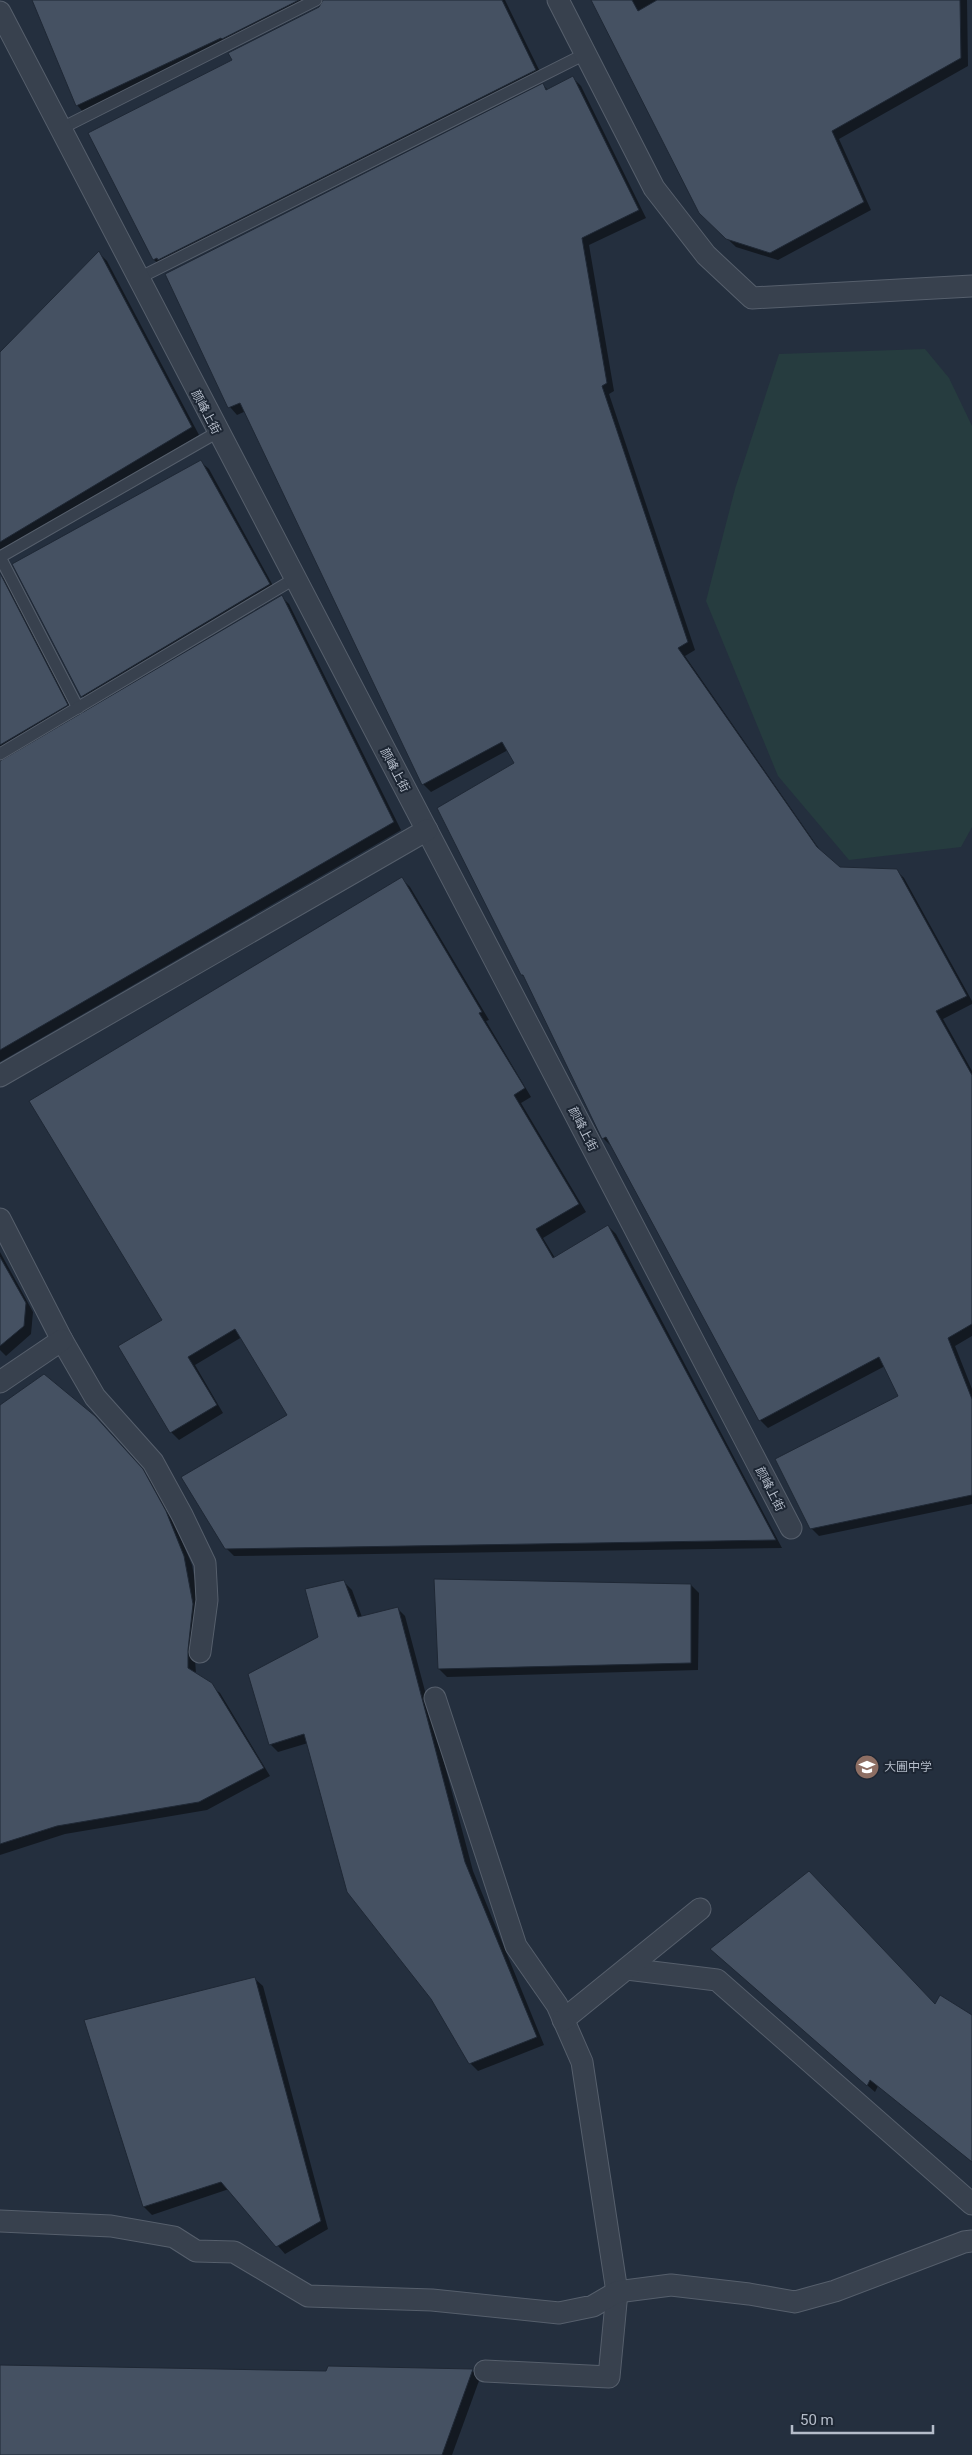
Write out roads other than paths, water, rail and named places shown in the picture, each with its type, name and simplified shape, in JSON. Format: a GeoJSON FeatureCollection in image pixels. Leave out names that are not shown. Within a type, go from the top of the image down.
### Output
{"type":"FeatureCollection","features":[{"type":"Feature","properties":{"kind":"street"},"geometry":{"type":"LineString","coordinates":[[558,0],[654,188],[706,255],[752,298],[972,286]]}},
{"type":"Feature","properties":{"kind":"street","name":"颜峰上街"},"geometry":{"type":"LineString","coordinates":[[0,12],[216,433],[427,830],[790,1528]]}},
{"type":"Feature","properties":{"kind":"street"},"geometry":{"type":"LineString","coordinates":[[0,1076],[427,830]]}},
{"type":"Feature","properties":{"kind":"street"},"geometry":{"type":"LineString","coordinates":[[0,1219],[62,1340],[95,1396],[154,1462],[205,1563],[207,1600],[200,1652]]}},
{"type":"Feature","properties":{"kind":"street"},"geometry":{"type":"LineString","coordinates":[[0,1382],[62,1340]]}},
{"type":"Feature","properties":{"kind":"street"},"geometry":{"type":"LineString","coordinates":[[435,1698],[516,1946],[557,2005],[582,2062],[617,2292],[609,2377],[485,2371]]}},
{"type":"Feature","properties":{"kind":"street"},"geometry":{"type":"LineString","coordinates":[[563,2020],[700,1909]]}},
{"type":"Feature","properties":{"kind":"street"},"geometry":{"type":"LineString","coordinates":[[627,1969],[716,1980],[972,2204]]}},
{"type":"Feature","properties":{"kind":"street"},"geometry":{"type":"LineString","coordinates":[[0,2220],[111,2226],[174,2237],[196,2251],[234,2252],[308,2296],[432,2300],[559,2313],[593,2306],[617,2292],[671,2285],[749,2294],[795,2302],[836,2291],[964,2242],[972,2241]]}},
{"type":"Feature","properties":{"kind":"lane"},"geometry":{"type":"LineString","coordinates":[[60,129],[316,0]]}},
{"type":"Feature","properties":{"kind":"lane"},"geometry":{"type":"LineString","coordinates":[[137,279],[585,54]]}},
{"type":"Feature","properties":{"kind":"lane"},"geometry":{"type":"LineString","coordinates":[[78,708],[0,557],[216,433]]}},
{"type":"Feature","properties":{"kind":"lane"},"geometry":{"type":"LineString","coordinates":[[0,754],[294,579]]}},
{"type":"Feature","properties":{"kind":"place","name":"大圃中学"},"geometry":{"type":"Point","coordinates":[867,1767]}}]}
